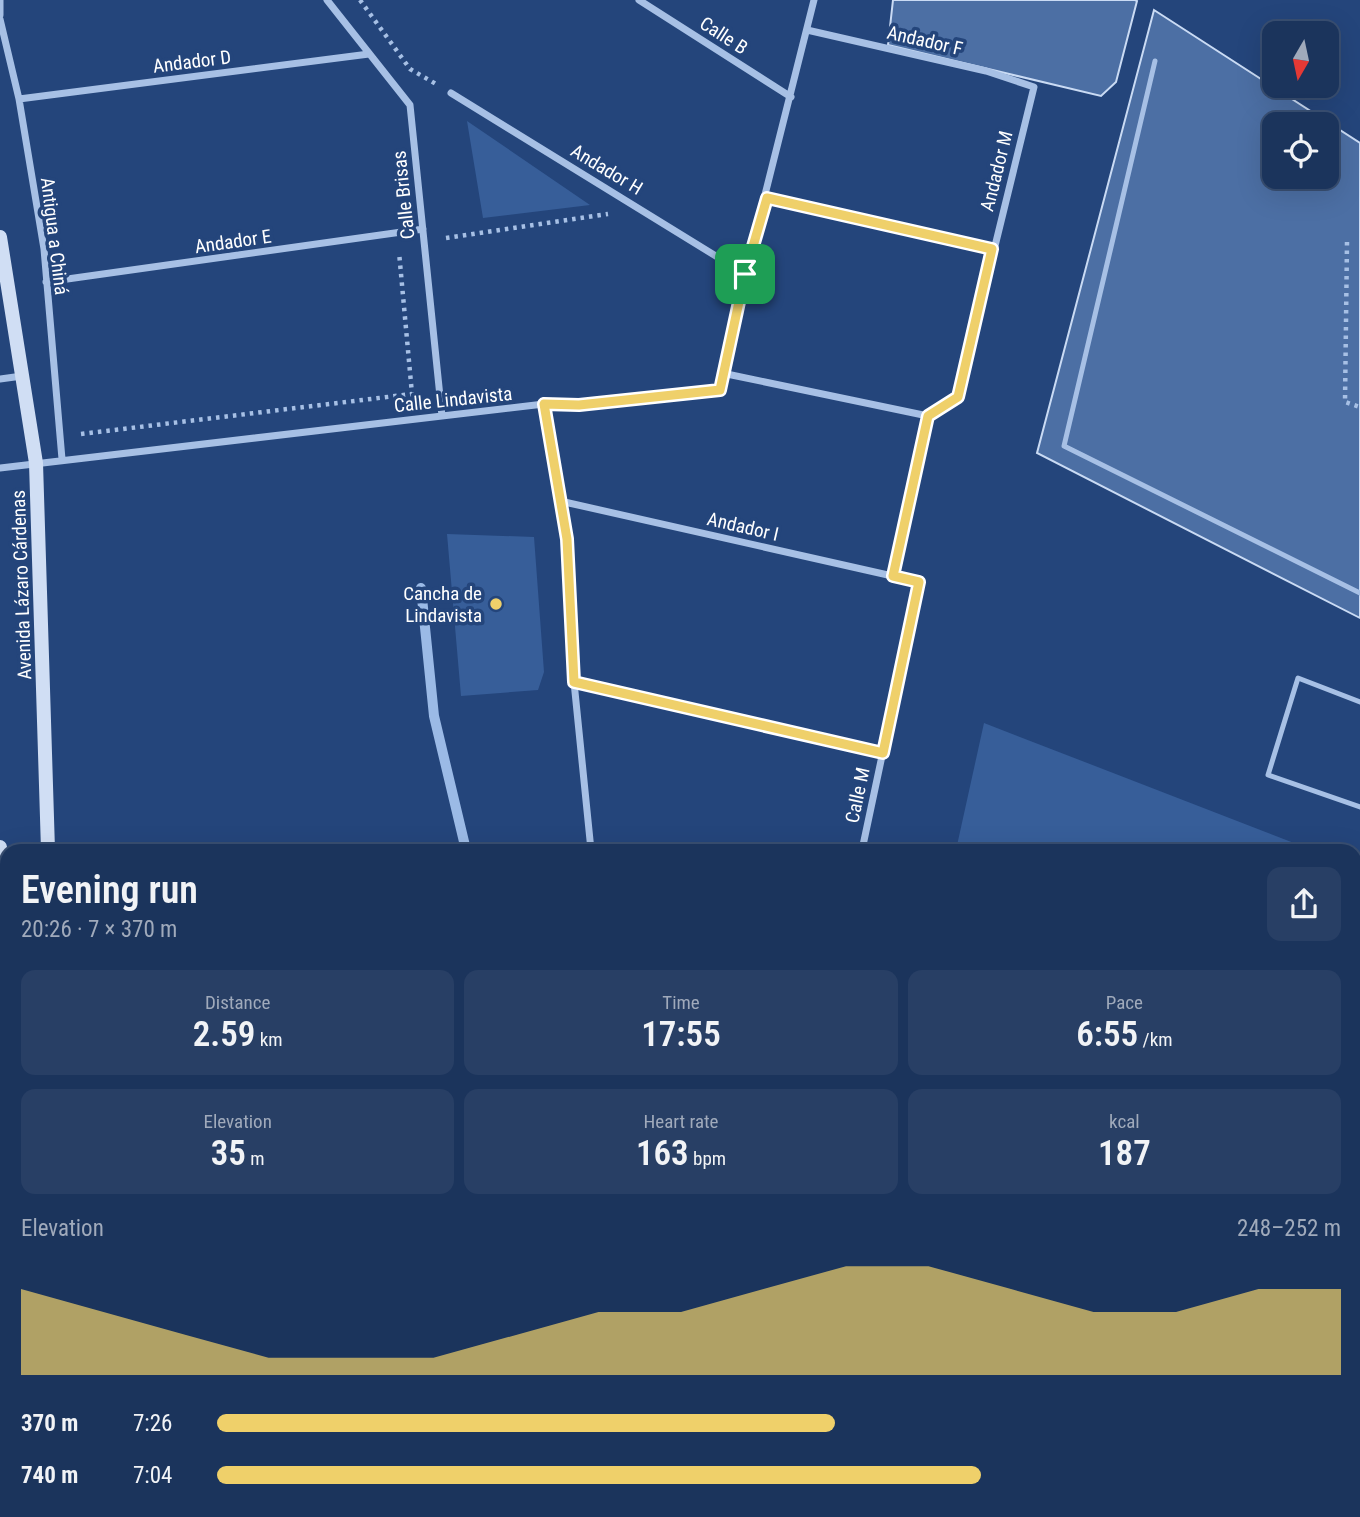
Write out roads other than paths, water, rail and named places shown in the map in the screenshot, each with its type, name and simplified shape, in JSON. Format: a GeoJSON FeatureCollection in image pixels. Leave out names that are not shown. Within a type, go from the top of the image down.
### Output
{"type":"FeatureCollection","features":[{"type":"Feature","properties":{"kind":"main road","name":"Avenida Lázaro Cárdenas"},"geometry":{"type":"LineString","coordinates":[[0,237],[36,463],[48,844]]}},
{"type":"Feature","properties":{"kind":"street","name":"Antigua a Chiná"},"geometry":{"type":"LineString","coordinates":[[0,0],[0,17],[19,99],[44,249],[62,459]]}},
{"type":"Feature","properties":{"kind":"street","name":"Calle Brisas"},"geometry":{"type":"LineString","coordinates":[[327,0],[410,105],[442,416]]}},
{"type":"Feature","properties":{"kind":"street","name":"Calle B"},"geometry":{"type":"LineString","coordinates":[[639,0],[791,97]]}},
{"type":"Feature","properties":{"kind":"street"},"geometry":{"type":"LineString","coordinates":[[814,0],[722,373],[928,416],[893,576]]}},
{"type":"Feature","properties":{"kind":"street","name":"Andador F"},"geometry":{"type":"LineString","coordinates":[[807,30],[986,71],[1034,87]]}},
{"type":"Feature","properties":{"kind":"street","name":"Andador D"},"geometry":{"type":"LineString","coordinates":[[19,99],[369,54]]}},
{"type":"Feature","properties":{"kind":"street","name":"Andador M"},"geometry":{"type":"LineString","coordinates":[[928,416],[958,397],[992,249],[1034,87]]}},
{"type":"Feature","properties":{"kind":"street","name":"Andador H"},"geometry":{"type":"LineString","coordinates":[[451,93],[745,274]]}},
{"type":"Feature","properties":{"kind":"street"},"geometry":{"type":"LineString","coordinates":[[767,198],[992,249]]}},
{"type":"Feature","properties":{"kind":"street","name":"Andador E"},"geometry":{"type":"LineString","coordinates":[[46,282],[423,229]]}},
{"type":"Feature","properties":{"kind":"street","name":"Calle Lindavista"},"geometry":{"type":"LineString","coordinates":[[0,468],[544,404],[579,405],[720,390],[722,373]]}},
{"type":"Feature","properties":{"kind":"street"},"geometry":{"type":"LineString","coordinates":[[0,379],[23,376]]}},
{"type":"Feature","properties":{"kind":"street"},"geometry":{"type":"LineString","coordinates":[[544,404],[567,539],[574,682],[590,844]]}},
{"type":"Feature","properties":{"kind":"street","name":"Andador I"},"geometry":{"type":"LineString","coordinates":[[560,501],[919,582]]}},
{"type":"Feature","properties":{"kind":"street","name":"Calle M"},"geometry":{"type":"LineString","coordinates":[[863,844],[919,582]]}},
{"type":"Feature","properties":{"kind":"street"},"geometry":{"type":"LineString","coordinates":[[574,682],[883,753]]}},
{"type":"Feature","properties":{"kind":"lane"},"geometry":{"type":"LineString","coordinates":[[1155,61],[1064,446],[1360,593]]}},
{"type":"Feature","properties":{"kind":"lane"},"geometry":{"type":"LineString","coordinates":[[1360,702],[1298,678],[1268,775],[1360,807]]}},
{"type":"Feature","properties":{"kind":"waterway"},"geometry":{"type":"LineString","coordinates":[[421,588],[434,716],[465,844]]}},
{"type":"Feature","properties":{"kind":"place","name":"Cancha de Lindavista"},"geometry":{"type":"Point","coordinates":[496,604]}}]}
